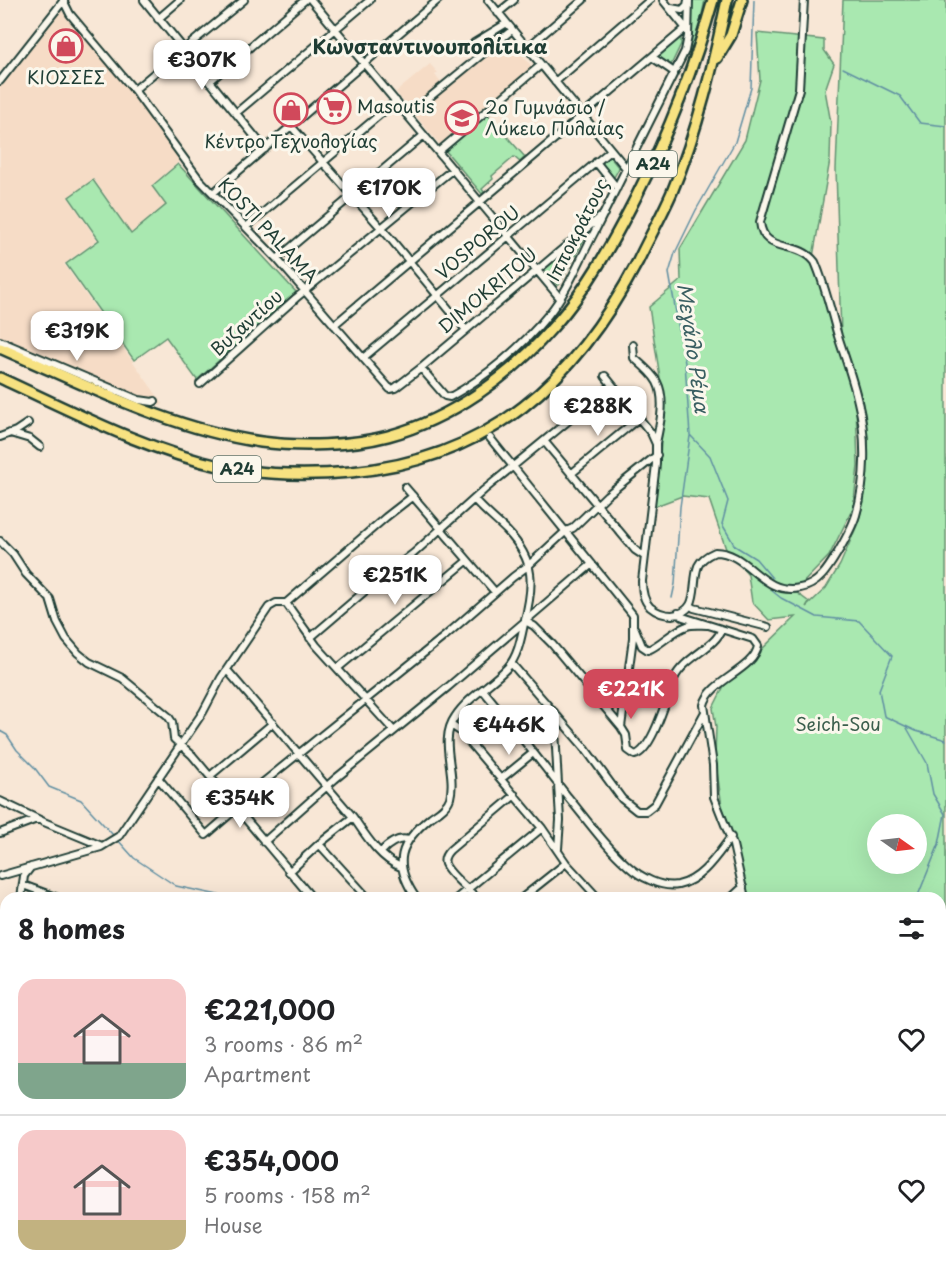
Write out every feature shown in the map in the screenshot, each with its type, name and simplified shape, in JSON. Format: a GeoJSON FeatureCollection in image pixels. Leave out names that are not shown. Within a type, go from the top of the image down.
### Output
{"type":"FeatureCollection","features":[{"type":"Feature","properties":{"kind":"highway"},"geometry":{"type":"LineString","coordinates":[[708,0],[708,19]]}},
{"type":"Feature","properties":{"kind":"highway","name":"Α24"},"geometry":{"type":"LineString","coordinates":[[0,348],[154,413],[216,432],[264,442],[322,444],[376,439],[441,415],[472,398],[523,357],[553,328],[596,269],[616,236],[670,127],[713,0]]}},
{"type":"Feature","properties":{"kind":"highway","name":"Α24"},"geometry":{"type":"LineString","coordinates":[[0,378],[96,423],[151,445],[208,463],[264,473],[337,473],[392,468],[469,441],[509,418],[554,380],[590,339],[629,277],[671,194],[691,138],[713,65],[727,0]]}},
{"type":"Feature","properties":{"kind":"highway"},"geometry":{"type":"LineString","coordinates":[[713,65],[731,35],[742,0]]}},
{"type":"Feature","properties":{"kind":"street"},"geometry":{"type":"LineString","coordinates":[[144,0],[265,149]]}},
{"type":"Feature","properties":{"kind":"street"},"geometry":{"type":"LineString","coordinates":[[158,19],[180,0]]}},
{"type":"Feature","properties":{"kind":"street"},"geometry":{"type":"LineString","coordinates":[[134,90],[243,0]]}},
{"type":"Feature","properties":{"kind":"street"},"geometry":{"type":"LineString","coordinates":[[209,82],[305,0]]}},
{"type":"Feature","properties":{"kind":"street"},"geometry":{"type":"LineString","coordinates":[[311,0],[560,298]]}},
{"type":"Feature","properties":{"kind":"street"},"geometry":{"type":"LineString","coordinates":[[237,113],[370,0]]}},
{"type":"Feature","properties":{"kind":"street"},"geometry":{"type":"LineString","coordinates":[[213,193],[438,0]]}},
{"type":"Feature","properties":{"kind":"street"},"geometry":{"type":"LineString","coordinates":[[488,0],[626,168]]}},
{"type":"Feature","properties":{"kind":"street"},"geometry":{"type":"LineString","coordinates":[[498,13],[514,0]]}},
{"type":"Feature","properties":{"kind":"street"},"geometry":{"type":"LineString","coordinates":[[527,48],[583,0]]}},
{"type":"Feature","properties":{"kind":"street"},"geometry":{"type":"LineString","coordinates":[[555,82],[650,0]]}},
{"type":"Feature","properties":{"kind":"street"},"geometry":{"type":"LineString","coordinates":[[334,325],[687,30],[663,0]]}},
{"type":"Feature","properties":{"kind":"street"},"geometry":{"type":"LineString","coordinates":[[671,8],[682,10],[688,0]]}},
{"type":"Feature","properties":{"kind":"street","name":"Ιπποκράτους"},"geometry":{"type":"LineString","coordinates":[[421,368],[445,396],[451,396],[479,378],[519,344],[548,315],[560,298],[604,214],[687,48],[688,0]]}},
{"type":"Feature","properties":{"kind":"street"},"geometry":{"type":"LineString","coordinates":[[633,345],[634,358],[657,382],[661,405],[644,556],[642,587],[648,606],[659,613],[671,615],[690,605],[694,595],[698,567],[704,558],[715,552],[729,554],[764,581],[778,588],[792,589],[812,584],[826,571],[851,527],[859,501],[864,435],[859,403],[818,269],[807,253],[797,248],[772,243],[760,227],[760,218],[799,89],[804,0]]}},
{"type":"Feature","properties":{"kind":"street"},"geometry":{"type":"LineString","coordinates":[[1,78],[64,1]]}},
{"type":"Feature","properties":{"kind":"street","name":"KOSTI PALAMA"},"geometry":{"type":"LineString","coordinates":[[64,1],[70,14],[134,90],[191,168],[277,259],[392,389]]}},
{"type":"Feature","properties":{"kind":"street"},"geometry":{"type":"LineString","coordinates":[[474,43],[507,23]]}},
{"type":"Feature","properties":{"kind":"street"},"geometry":{"type":"LineString","coordinates":[[408,115],[512,30]]}},
{"type":"Feature","properties":{"kind":"street"},"geometry":{"type":"LineString","coordinates":[[652,57],[674,72]]}},
{"type":"Feature","properties":{"kind":"street"},"geometry":{"type":"LineString","coordinates":[[438,152],[541,65]]}},
{"type":"Feature","properties":{"kind":"street"},"geometry":{"type":"LineString","coordinates":[[246,227],[396,101]]}},
{"type":"Feature","properties":{"kind":"street"},"geometry":{"type":"LineString","coordinates":[[291,126],[381,228],[466,330]]}},
{"type":"Feature","properties":{"kind":"street"},"geometry":{"type":"LineString","coordinates":[[277,259],[424,135]]}},
{"type":"Feature","properties":{"kind":"street","name":"VOSPOROU"},"geometry":{"type":"LineString","coordinates":[[363,358],[611,150]]}},
{"type":"Feature","properties":{"kind":"street"},"geometry":{"type":"LineString","coordinates":[[596,162],[616,188]]}},
{"type":"Feature","properties":{"kind":"street","name":"Βυζαντίου"},"geometry":{"type":"LineString","coordinates":[[200,384],[304,292],[453,169]]}},
{"type":"Feature","properties":{"kind":"street","name":"DIMOKRITOU"},"geometry":{"type":"LineString","coordinates":[[392,389],[421,368],[604,214]]}},
{"type":"Feature","properties":{"kind":"street"},"geometry":{"type":"LineString","coordinates":[[0,341],[139,400],[153,402],[155,400]]}},
{"type":"Feature","properties":{"kind":"street"},"geometry":{"type":"LineString","coordinates":[[605,376],[651,433],[656,444]]}},
{"type":"Feature","properties":{"kind":"street"},"geometry":{"type":"LineString","coordinates":[[310,638],[612,385]]}},
{"type":"Feature","properties":{"kind":"street"},"geometry":{"type":"LineString","coordinates":[[571,474],[639,417]]}},
{"type":"Feature","properties":{"kind":"street"},"geometry":{"type":"LineString","coordinates":[[0,437],[28,423]]}},
{"type":"Feature","properties":{"kind":"street"},"geometry":{"type":"LineString","coordinates":[[10,433],[30,439],[40,447]]}},
{"type":"Feature","properties":{"kind":"street"},"geometry":{"type":"LineString","coordinates":[[490,438],[631,611],[642,646],[648,650],[657,646],[665,638],[688,624],[710,625]]}},
{"type":"Feature","properties":{"kind":"street"},"geometry":{"type":"LineString","coordinates":[[544,441],[635,550],[644,556]]}},
{"type":"Feature","properties":{"kind":"street"},"geometry":{"type":"LineString","coordinates":[[158,778],[206,835],[298,753],[368,700],[657,455]]}},
{"type":"Feature","properties":{"kind":"street"},"geometry":{"type":"LineString","coordinates":[[405,487],[495,592]]}},
{"type":"Feature","properties":{"kind":"street"},"geometry":{"type":"LineString","coordinates":[[0,876],[102,846],[119,836],[203,712],[227,670],[269,607],[276,603],[286,603],[386,517],[414,496]]}},
{"type":"Feature","properties":{"kind":"street"},"geometry":{"type":"LineString","coordinates":[[412,892],[405,882],[401,867],[408,840],[449,800],[451,787],[448,743],[451,724],[458,713],[511,663],[525,621],[530,594],[529,565],[512,537],[474,499]]}},
{"type":"Feature","properties":{"kind":"street"},"geometry":{"type":"LineString","coordinates":[[0,541],[13,554],[26,574],[50,599],[57,622],[73,648],[89,662],[123,678],[168,716],[172,722],[174,739],[210,776],[307,892]]}},
{"type":"Feature","properties":{"kind":"street"},"geometry":{"type":"LineString","coordinates":[[338,668],[467,561]]}},
{"type":"Feature","properties":{"kind":"street"},"geometry":{"type":"LineString","coordinates":[[264,842],[326,787],[592,564]]}},
{"type":"Feature","properties":{"kind":"street"},"geometry":{"type":"LineString","coordinates":[[286,603],[310,638],[394,731]]}},
{"type":"Feature","properties":{"kind":"street"},"geometry":{"type":"LineString","coordinates":[[690,605],[694,609],[768,627]]}},
{"type":"Feature","properties":{"kind":"street"},"geometry":{"type":"LineString","coordinates":[[678,613],[721,630],[753,639],[758,648],[750,659],[708,696],[704,703],[713,765],[714,797],[731,837],[744,892]]}},
{"type":"Feature","properties":{"kind":"street"},"geometry":{"type":"LineString","coordinates":[[525,621],[536,627],[552,644],[621,727],[626,735],[628,751],[635,755],[640,753],[661,718],[679,671],[716,639],[721,630]]}},
{"type":"Feature","properties":{"kind":"street"},"geometry":{"type":"LineString","coordinates":[[621,727],[634,626]]}},
{"type":"Feature","properties":{"kind":"street"},"geometry":{"type":"LineString","coordinates":[[511,663],[584,747],[622,799],[641,812],[650,809],[655,804],[705,711]]}},
{"type":"Feature","properties":{"kind":"street"},"geometry":{"type":"LineString","coordinates":[[227,670],[353,818],[371,843],[394,864],[401,867]]}},
{"type":"Feature","properties":{"kind":"street"},"geometry":{"type":"LineString","coordinates":[[483,690],[603,839],[627,865],[649,880],[661,884],[680,884],[694,877],[708,866],[731,837]]}},
{"type":"Feature","properties":{"kind":"street"},"geometry":{"type":"LineString","coordinates":[[554,711],[560,834],[558,849]]}},
{"type":"Feature","properties":{"kind":"street"},"geometry":{"type":"LineString","coordinates":[[210,776],[273,723]]}},
{"type":"Feature","properties":{"kind":"street"},"geometry":{"type":"LineString","coordinates":[[451,724],[460,731],[501,778],[590,892]]}},
{"type":"Feature","properties":{"kind":"street"},"geometry":{"type":"LineString","coordinates":[[501,778],[532,753]]}},
{"type":"Feature","properties":{"kind":"street"},"geometry":{"type":"LineString","coordinates":[[471,892],[446,864],[446,854],[515,795]]}},
{"type":"Feature","properties":{"kind":"street"},"geometry":{"type":"LineString","coordinates":[[0,801],[102,846]]}},
{"type":"Feature","properties":{"kind":"street"},"geometry":{"type":"LineString","coordinates":[[289,872],[319,844],[353,818]]}},
{"type":"Feature","properties":{"kind":"street"},"geometry":{"type":"LineString","coordinates":[[0,833],[37,819]]}},
{"type":"Feature","properties":{"kind":"street"},"geometry":{"type":"LineString","coordinates":[[464,892],[542,828]]}},
{"type":"Feature","properties":{"kind":"street"},"geometry":{"type":"LineString","coordinates":[[381,852],[385,847],[401,839],[408,840]]}},
{"type":"Feature","properties":{"kind":"street"},"geometry":{"type":"LineString","coordinates":[[319,844],[363,892]]}},
{"type":"Feature","properties":{"kind":"street"},"geometry":{"type":"LineString","coordinates":[[530,892],[566,863]]}},
{"type":"Feature","properties":{"kind":"street"},"geometry":{"type":"LineString","coordinates":[[22,892],[24,876],[31,866]]}},
{"type":"Feature","properties":{"kind":"street"},"geometry":{"type":"LineString","coordinates":[[23,885],[42,892]]}},
{"type":"Feature","properties":{"kind":"street"},"geometry":{"type":"LineString","coordinates":[[738,892],[743,887]]}},
{"type":"Feature","properties":{"kind":"shaded area"},"geometry":{"type":"Polygon","coordinates":[[[60,9],[132,93],[181,160],[151,186],[166,205],[131,233],[94,179],[68,197],[97,240],[64,264],[163,404],[161,406],[0,340],[0,85],[60,9]]]}},
{"type":"Feature","properties":{"kind":"shaded area"},"geometry":{"type":"Polygon","coordinates":[[[508,38],[533,68],[474,118],[443,148],[415,115],[508,38]]]}},
{"type":"Feature","properties":{"kind":"shaded area"},"geometry":{"type":"Polygon","coordinates":[[[430,64],[438,73],[435,75],[441,83],[410,110],[396,92],[430,64]]]}},
{"type":"Feature","properties":{"kind":"green space"},"geometry":{"type":"Polygon","coordinates":[[[692,0],[705,0],[695,48],[690,49],[692,0]]]}},
{"type":"Feature","properties":{"kind":"green space","name":"Seich-Sou"},"geometry":{"type":"Polygon","coordinates":[[[843,0],[946,0],[946,892],[747,892],[735,841],[722,806],[715,758],[716,727],[713,708],[724,686],[795,617],[769,620],[752,602],[748,575],[726,549],[709,499],[682,496],[653,507],[659,469],[664,403],[649,307],[681,280],[680,249],[745,140],[760,80],[757,33],[824,40],[824,50],[834,64],[825,90],[831,123],[830,160],[813,257],[856,406],[858,466],[853,508],[829,556],[797,589],[783,589],[797,593],[809,602],[806,607],[826,588],[840,565],[858,523],[864,501],[868,438],[862,399],[841,336],[836,169],[843,0]]]}},
{"type":"Feature","properties":{"kind":"green space"},"geometry":{"type":"Polygon","coordinates":[[[681,37],[681,44],[671,65],[658,57],[681,37]]]}},
{"type":"Feature","properties":{"kind":"green space"},"geometry":{"type":"Polygon","coordinates":[[[487,114],[525,157],[520,162],[514,157],[492,176],[493,179],[482,189],[484,192],[482,194],[445,150],[487,114]]]}},
{"type":"Feature","properties":{"kind":"green space"},"geometry":{"type":"Polygon","coordinates":[[[608,157],[619,168],[613,179],[601,164],[608,157]]]}},
{"type":"Feature","properties":{"kind":"green space"},"geometry":{"type":"Polygon","coordinates":[[[178,164],[296,292],[197,380],[166,337],[134,360],[66,264],[99,240],[69,197],[93,180],[131,234],[166,205],[152,186],[178,164]]]}},
{"type":"Feature","properties":{"kind":"green space"},"geometry":{"type":"Polygon","coordinates":[[[585,234],[586,236],[557,285],[545,271],[546,266],[585,234]]]}},
{"type":"Feature","properties":{"kind":"waterway","name":"Μεγάλο Ρέμα"},"geometry":{"type":"LineString","coordinates":[[754,0],[751,88],[735,142],[696,210],[675,253],[669,273],[685,363],[690,435],[710,456],[728,501],[722,524],[735,546],[756,559],[772,578]]}},
{"type":"Feature","properties":{"kind":"waterway"},"geometry":{"type":"LineString","coordinates":[[843,68],[900,96],[920,123],[946,126]]}},
{"type":"Feature","properties":{"kind":"waterway"},"geometry":{"type":"LineString","coordinates":[[672,598],[680,507],[690,436]]}},
{"type":"Feature","properties":{"kind":"waterway","name":"Μεγάλο Ρέμα"},"geometry":{"type":"LineString","coordinates":[[771,590],[781,598],[817,617],[859,621],[892,656],[879,690],[884,716],[916,731],[946,740]]}},
{"type":"Feature","properties":{"kind":"waterway"},"geometry":{"type":"LineString","coordinates":[[907,728],[927,763],[933,794],[945,814],[939,844],[919,892]]}},
{"type":"Feature","properties":{"kind":"waterway"},"geometry":{"type":"LineString","coordinates":[[0,731],[7,735],[49,787],[81,800],[113,835]]}},
{"type":"Feature","properties":{"kind":"waterway"},"geometry":{"type":"LineString","coordinates":[[117,839],[134,858],[176,886],[204,892]]}},
{"type":"Feature","properties":{"kind":"place","name":"ΚΙΟΣΣΕΣ"},"geometry":{"type":"Point","coordinates":[66,46]}},
{"type":"Feature","properties":{"kind":"place","name":"Masoutis"},"geometry":{"type":"Point","coordinates":[334,107]}},
{"type":"Feature","properties":{"kind":"place","name":"Κέντρο Τεχνολογίας"},"geometry":{"type":"Point","coordinates":[291,110]}},
{"type":"Feature","properties":{"kind":"place","name":"2o Γυμνάσιο / Λύκειο Πυλαίας"},"geometry":{"type":"Point","coordinates":[462,118]}},
{"type":"Feature","properties":{"kind":"district","name":"Κωνσταντινουπολίτικα"},"geometry":{"type":"Point","coordinates":[430,47]}}]}
